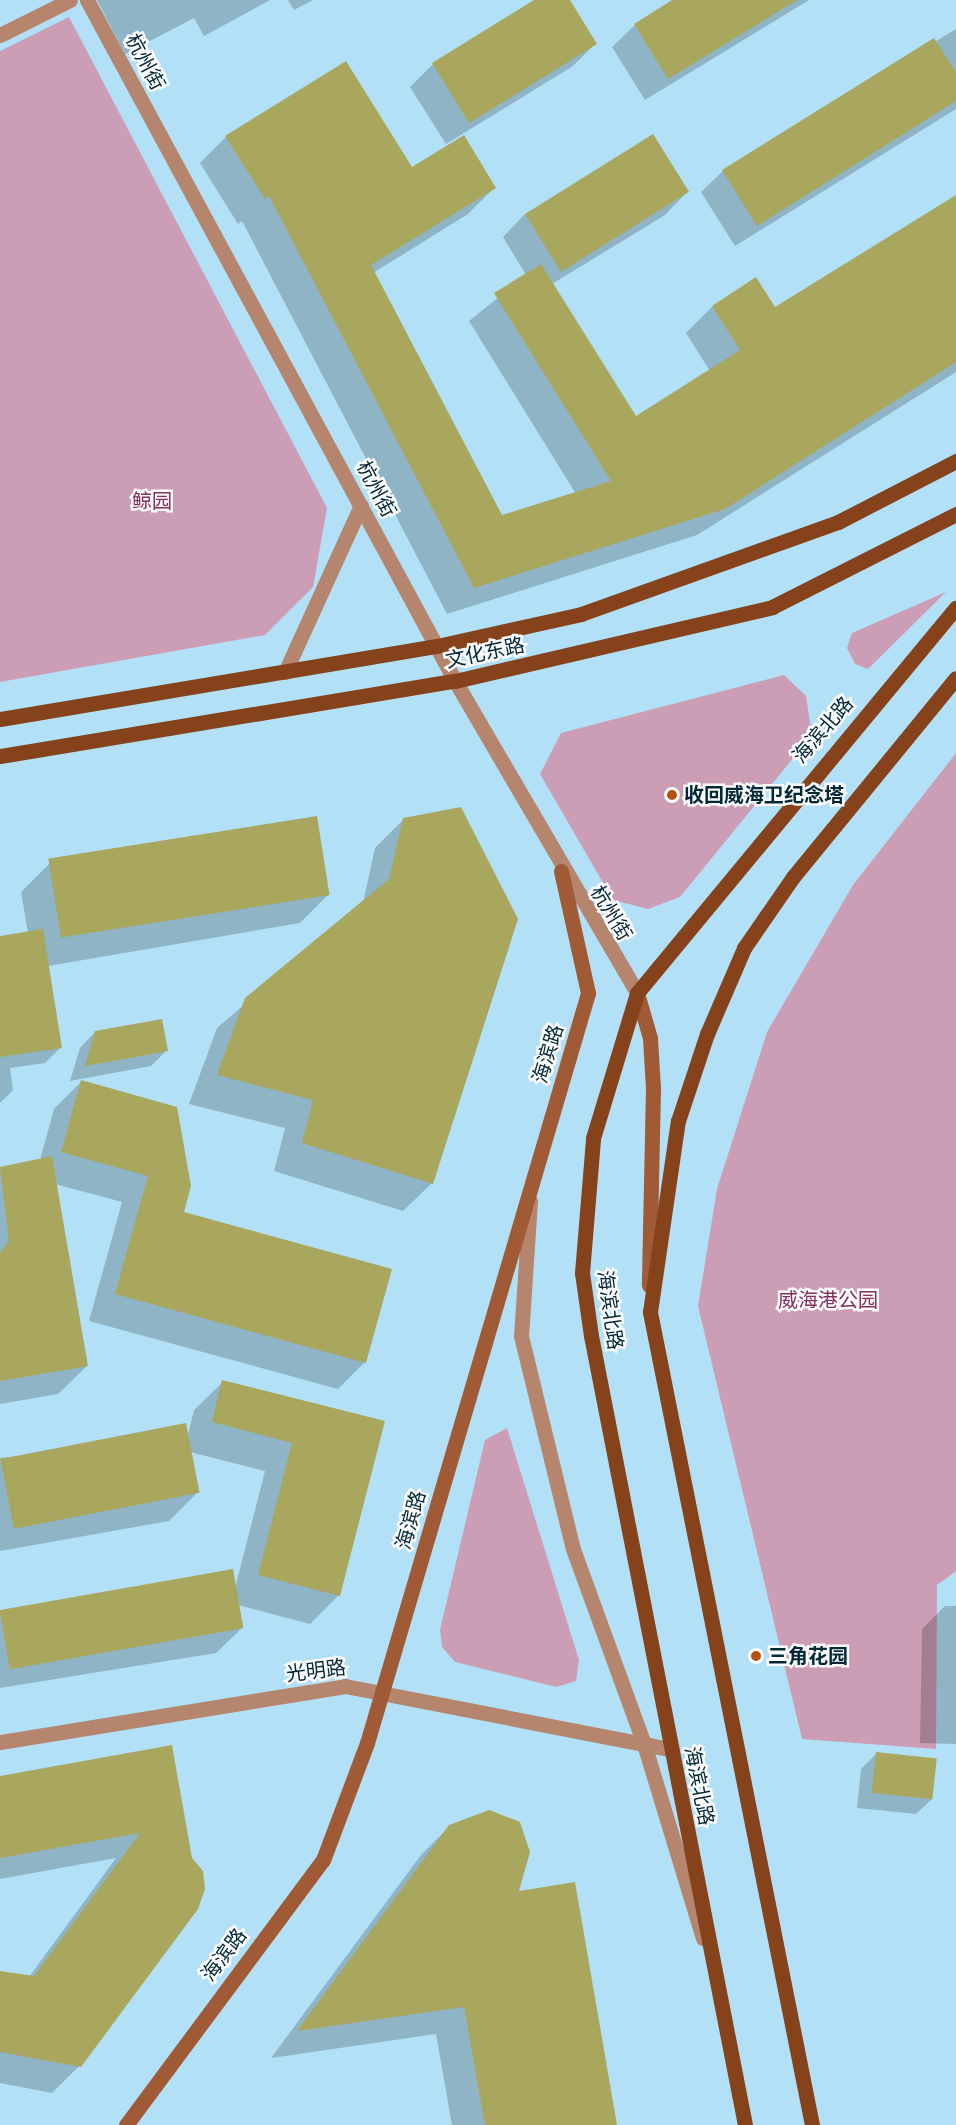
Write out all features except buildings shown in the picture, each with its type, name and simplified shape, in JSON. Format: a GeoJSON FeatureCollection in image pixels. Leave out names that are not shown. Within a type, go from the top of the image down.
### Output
{"type":"FeatureCollection","features":[{"type":"Feature","properties":{"kind":"main road"},"geometry":{"type":"LineString","coordinates":[[0,719],[437,646],[614,602],[838,522],[956,461]]}},
{"type":"Feature","properties":{"kind":"main road","name":"文化东路"},"geometry":{"type":"LineString","coordinates":[[0,756],[455,681],[772,607],[956,514]]}},
{"type":"Feature","properties":{"kind":"main road","name":"海滨北路"},"geometry":{"type":"LineString","coordinates":[[745,2125],[670,1749],[582,1274],[593,1138],[637,993],[956,608]]}},
{"type":"Feature","properties":{"kind":"main road","name":"海滨北路"},"geometry":{"type":"LineString","coordinates":[[812,2125],[650,1312],[678,1120],[707,1034],[744,948],[793,877],[956,678]]}},
{"type":"Feature","properties":{"kind":"main road","name":"海滨路"},"geometry":{"type":"LineString","coordinates":[[126,2125],[323,1860],[385,1690],[588,993],[561,871]]}},
{"type":"Feature","properties":{"kind":"main road"},"geometry":{"type":"LineString","coordinates":[[637,993],[650,1038],[654,1088],[650,1312]]}},
{"type":"Feature","properties":{"kind":"street"},"geometry":{"type":"LineString","coordinates":[[0,35],[70,0]]}},
{"type":"Feature","properties":{"kind":"street","name":"杭州街"},"geometry":{"type":"LineString","coordinates":[[87,0],[455,681],[561,871],[637,993]]}},
{"type":"Feature","properties":{"kind":"street"},"geometry":{"type":"LineString","coordinates":[[285,672],[361,506]]}},
{"type":"Feature","properties":{"kind":"street"},"geometry":{"type":"LineString","coordinates":[[532,1180],[521,1336],[573,1549],[644,1744],[717,1982]]}},
{"type":"Feature","properties":{"kind":"street","name":"光明路"},"geometry":{"type":"LineString","coordinates":[[0,1742],[345,1686],[385,1690],[670,1749]]}},
{"type":"Feature","properties":{"kind":"green space","name":"鲸园"},"geometry":{"type":"Polygon","coordinates":[[[69,17],[327,508],[313,587],[265,635],[0,682],[0,51],[69,17]]]}},
{"type":"Feature","properties":{"kind":"green space"},"geometry":{"type":"Polygon","coordinates":[[[946,592],[868,669],[855,664],[847,648],[852,633],[946,592]]]}},
{"type":"Feature","properties":{"kind":"green space"},"geometry":{"type":"Polygon","coordinates":[[[784,675],[806,696],[812,735],[680,897],[648,909],[613,900],[540,774],[561,733],[784,675]]]}},
{"type":"Feature","properties":{"kind":"green space","name":"威海港公园"},"geometry":{"type":"Polygon","coordinates":[[[956,753],[956,1571],[937,1585],[936,1749],[802,1739],[698,1306],[717,1189],[767,1032],[853,885],[956,753]]]}},
{"type":"Feature","properties":{"kind":"green space"},"geometry":{"type":"Polygon","coordinates":[[[507,1428],[579,1660],[576,1681],[556,1687],[455,1662],[442,1647],[440,1630],[485,1440],[507,1428]]]}},
{"type":"Feature","properties":{"kind":"place","name":"收回威海卫纪念塔"},"geometry":{"type":"Point","coordinates":[672,795]}},
{"type":"Feature","properties":{"kind":"place","name":"三角花园"},"geometry":{"type":"Point","coordinates":[756,1656]}}]}
